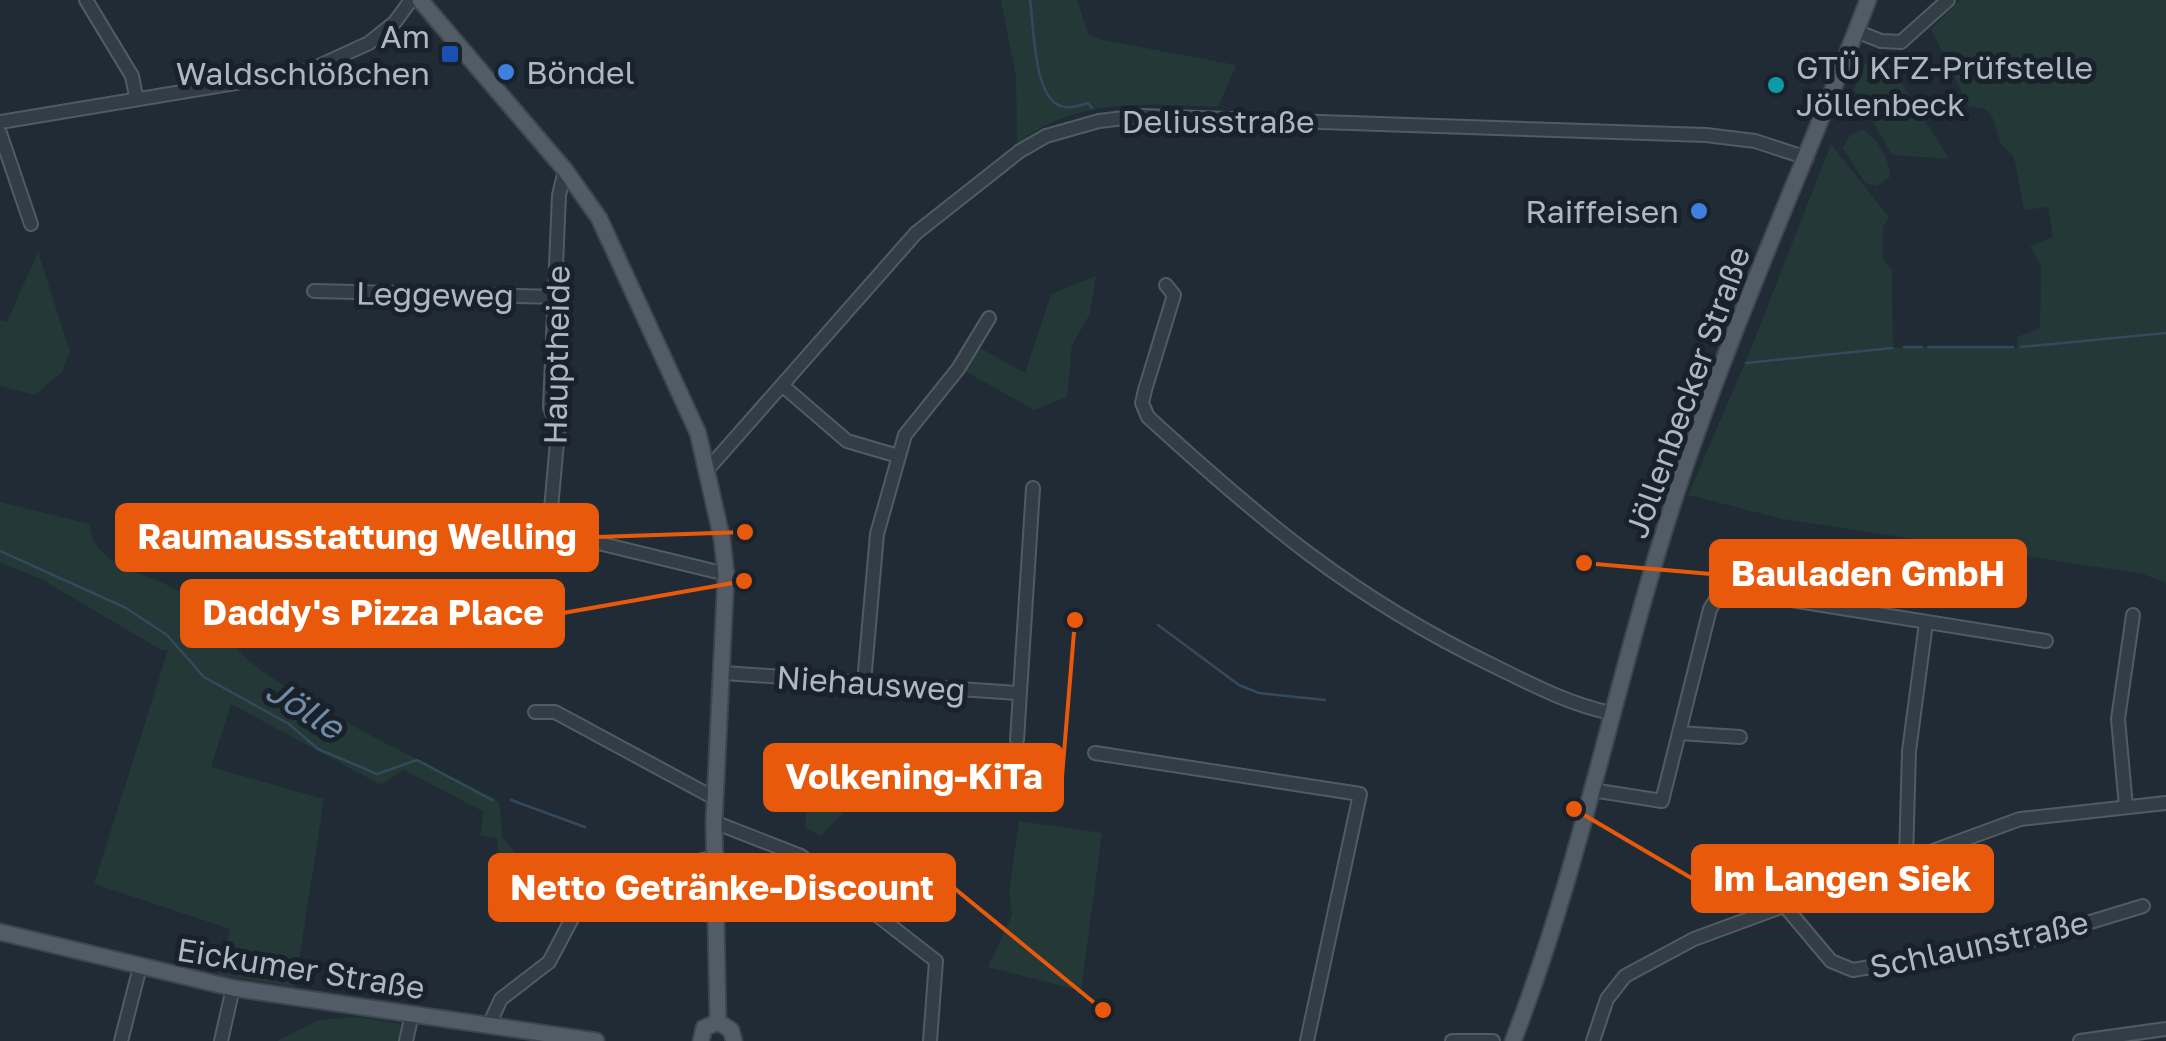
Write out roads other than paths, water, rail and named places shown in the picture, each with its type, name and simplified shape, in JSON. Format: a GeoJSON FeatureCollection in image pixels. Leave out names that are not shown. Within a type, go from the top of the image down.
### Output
{"type":"FeatureCollection","features":[{"type":"Feature","properties":{"kind":"main road"},"geometry":{"type":"LineString","coordinates":[[420,0],[565,170],[598,218],[698,433],[726,574],[714,822],[718,1022]]}},
{"type":"Feature","properties":{"kind":"main road","name":"Jöllenbecker Straße"},"geometry":{"type":"LineString","coordinates":[[1513,1041],[1552,928],[1678,487],[1868,0]]}},
{"type":"Feature","properties":{"kind":"main road","name":"Eickumer Straße"},"geometry":{"type":"LineString","coordinates":[[0,932],[233,988],[596,1041]]}},
{"type":"Feature","properties":{"kind":"main road"},"geometry":{"type":"LineString","coordinates":[[700,1041],[704,1028],[718,1022]]}},
{"type":"Feature","properties":{"kind":"main road"},"geometry":{"type":"LineString","coordinates":[[718,1022],[731,1030],[734,1041]]}},
{"type":"Feature","properties":{"kind":"street"},"geometry":{"type":"LineString","coordinates":[[86,0],[132,76],[136,96]]}},
{"type":"Feature","properties":{"kind":"street"},"geometry":{"type":"LineString","coordinates":[[0,122],[113,105],[136,96],[308,71],[368,43],[395,22],[412,0]]}},
{"type":"Feature","properties":{"kind":"street"},"geometry":{"type":"LineString","coordinates":[[1856,31],[1881,41],[1901,42],[1916,33],[1948,0]]}},
{"type":"Feature","properties":{"kind":"street","name":"Deliusstraße"},"geometry":{"type":"LineString","coordinates":[[708,468],[916,233],[1020,151],[1046,136],[1100,121],[1171,117],[1706,135],[1755,141],[1806,158]]}},
{"type":"Feature","properties":{"kind":"street"},"geometry":{"type":"LineString","coordinates":[[0,133],[31,224]]}},
{"type":"Feature","properties":{"kind":"street","name":"Hauptheide"},"geometry":{"type":"LineString","coordinates":[[565,170],[559,195],[550,407],[558,431],[546,522],[556,536],[726,574]]}},
{"type":"Feature","properties":{"kind":"street"},"geometry":{"type":"LineString","coordinates":[[1166,286],[1174,295],[1144,390],[1142,402],[1148,417],[1270,528],[1341,580],[1482,660],[1566,700],[1611,713]]}},
{"type":"Feature","properties":{"kind":"street","name":"Leggeweg"},"geometry":{"type":"LineString","coordinates":[[314,291],[557,297]]}},
{"type":"Feature","properties":{"kind":"street"},"geometry":{"type":"LineString","coordinates":[[864,682],[877,534],[898,456],[909,426],[958,369],[989,318]]}},
{"type":"Feature","properties":{"kind":"street"},"geometry":{"type":"LineString","coordinates":[[784,386],[847,441],[898,456]]}},
{"type":"Feature","properties":{"kind":"street"},"geometry":{"type":"LineString","coordinates":[[1017,740],[1033,488]]}},
{"type":"Feature","properties":{"kind":"street"},"geometry":{"type":"LineString","coordinates":[[1592,790],[1662,801],[1710,609],[1720,593],[1737,590],[2046,641]]}},
{"type":"Feature","properties":{"kind":"street"},"geometry":{"type":"LineString","coordinates":[[2126,807],[2118,718],[2132,615]]}},
{"type":"Feature","properties":{"kind":"street"},"geometry":{"type":"LineString","coordinates":[[1906,859],[1909,752],[1926,623]]}},
{"type":"Feature","properties":{"kind":"street","name":"Niehausweg"},"geometry":{"type":"LineString","coordinates":[[724,672],[1018,692]]}},
{"type":"Feature","properties":{"kind":"street"},"geometry":{"type":"LineString","coordinates":[[535,712],[555,712],[716,799]]}},
{"type":"Feature","properties":{"kind":"street"},"geometry":{"type":"LineString","coordinates":[[1679,733],[1740,737]]}},
{"type":"Feature","properties":{"kind":"street"},"geometry":{"type":"LineString","coordinates":[[1095,754],[1360,794],[1307,1041]]}},
{"type":"Feature","properties":{"kind":"street"},"geometry":{"type":"LineString","coordinates":[[1592,1041],[1608,999],[1639,965],[1783,904],[2020,819],[2166,803]]}},
{"type":"Feature","properties":{"kind":"street"},"geometry":{"type":"LineString","coordinates":[[714,822],[801,856],[936,961],[930,1041]]}},
{"type":"Feature","properties":{"kind":"street"},"geometry":{"type":"LineString","coordinates":[[489,1025],[501,1000],[549,962],[576,911],[676,867],[714,858]]}},
{"type":"Feature","properties":{"kind":"street","name":"Schlaunstraße"},"geometry":{"type":"LineString","coordinates":[[1783,904],[1831,960],[1853,970],[2031,940],[2143,906]]}},
{"type":"Feature","properties":{"kind":"street"},"geometry":{"type":"LineString","coordinates":[[121,1041],[140,968]]}},
{"type":"Feature","properties":{"kind":"street"},"geometry":{"type":"LineString","coordinates":[[221,1041],[233,988]]}},
{"type":"Feature","properties":{"kind":"street"},"geometry":{"type":"LineString","coordinates":[[406,1041],[412,1014]]}},
{"type":"Feature","properties":{"kind":"street"},"geometry":{"type":"LineString","coordinates":[[2080,1041],[2141,1037],[2166,1029]]}},
{"type":"Feature","properties":{"kind":"street"},"geometry":{"type":"LineString","coordinates":[[1452,1041],[1494,1041]]}},
{"type":"Feature","properties":{"kind":"waterway"},"geometry":{"type":"LineString","coordinates":[[1030,0],[1037,62],[1047,93],[1054,103],[1065,107],[1088,103],[1092,108]]}},
{"type":"Feature","properties":{"kind":"waterway"},"geometry":{"type":"LineString","coordinates":[[2021,347],[2166,333]]}},
{"type":"Feature","properties":{"kind":"waterway"},"geometry":{"type":"LineString","coordinates":[[1904,347],[1922,347]]}},
{"type":"Feature","properties":{"kind":"waterway"},"geometry":{"type":"LineString","coordinates":[[1928,347],[2013,347]]}},
{"type":"Feature","properties":{"kind":"waterway"},"geometry":{"type":"LineString","coordinates":[[1746,363],[1892,348]]}},
{"type":"Feature","properties":{"kind":"waterway","name":"Jölle"},"geometry":{"type":"LineString","coordinates":[[0,551],[126,608],[167,635],[204,677],[289,724],[318,749],[377,774],[417,760],[492,800]]}},
{"type":"Feature","properties":{"kind":"waterway"},"geometry":{"type":"LineString","coordinates":[[1158,625],[1239,685],[1259,693],[1325,700]]}},
{"type":"Feature","properties":{"kind":"waterway","name":"Jölle"},"geometry":{"type":"LineString","coordinates":[[511,800],[585,827]]}},
{"type":"Feature","properties":{"kind":"place","name":"Am Waldschlößchen"},"geometry":{"type":"Point","coordinates":[450,54]}},
{"type":"Feature","properties":{"kind":"place","name":"Böndel"},"geometry":{"type":"Point","coordinates":[506,72]}},
{"type":"Feature","properties":{"kind":"place","name":"GTÜ KFZ-Prüfstelle Jöllenbeck"},"geometry":{"type":"Point","coordinates":[1776,85]}},
{"type":"Feature","properties":{"kind":"place","name":"Raiffeisen"},"geometry":{"type":"Point","coordinates":[1699,211]}},
{"type":"Feature","properties":{"kind":"place","name":"Raumausstattung Welling"},"geometry":{"type":"Point","coordinates":[745,532]}},
{"type":"Feature","properties":{"kind":"place","name":"Bauladen GmbH"},"geometry":{"type":"Point","coordinates":[1584,563]}},
{"type":"Feature","properties":{"kind":"place","name":"Daddy's Pizza Place"},"geometry":{"type":"Point","coordinates":[744,581]}},
{"type":"Feature","properties":{"kind":"place","name":"Volkening-KiTa"},"geometry":{"type":"Point","coordinates":[1075,620]}},
{"type":"Feature","properties":{"kind":"place","name":"Im Langen Siek"},"geometry":{"type":"Point","coordinates":[1574,809]}},
{"type":"Feature","properties":{"kind":"place","name":"Netto Getränke-Discount"},"geometry":{"type":"Point","coordinates":[1103,1010]}}]}
